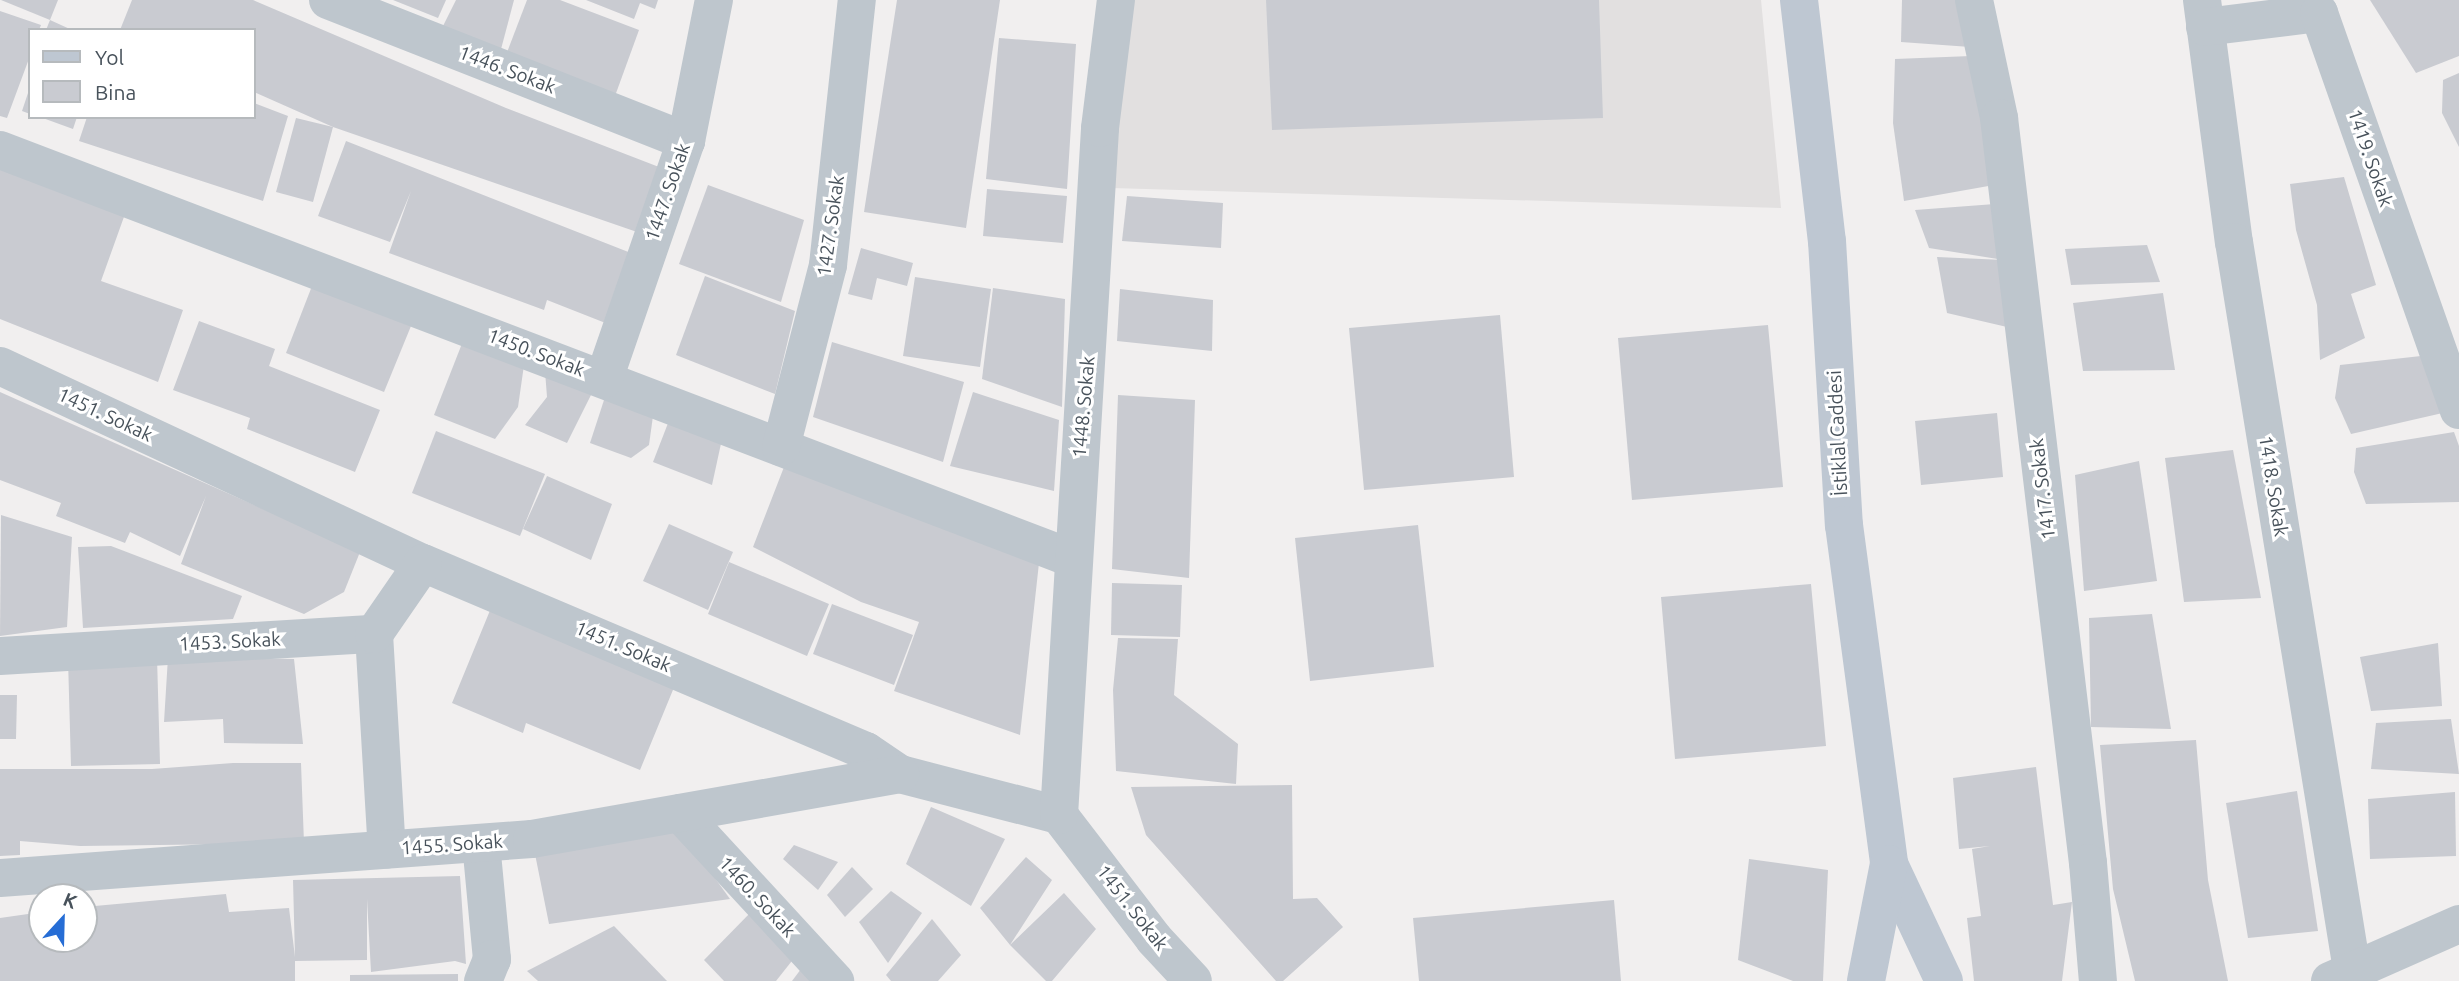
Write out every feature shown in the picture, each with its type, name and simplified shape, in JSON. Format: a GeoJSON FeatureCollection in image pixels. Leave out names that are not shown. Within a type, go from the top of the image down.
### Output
{"type":"FeatureCollection","features":[{"type":"Feature","properties":{"kind":"street","name":"1446. Sokak"},"geometry":{"type":"LineString","coordinates":[[328,0],[686,141]]}},
{"type":"Feature","properties":{"kind":"street","name":"1447. Sokak"},"geometry":{"type":"LineString","coordinates":[[604,379],[686,141],[714,0]]}},
{"type":"Feature","properties":{"kind":"street","name":"1427. Sokak"},"geometry":{"type":"LineString","coordinates":[[781,447],[828,265],[857,0]]}},
{"type":"Feature","properties":{"kind":"street","name":"1448. Sokak"},"geometry":{"type":"LineString","coordinates":[[1059,815],[1071,558],[1104,76],[1116,0]]}},
{"type":"Feature","properties":{"kind":"street","name":"İstiklal Caddesi"},"geometry":{"type":"LineString","coordinates":[[1799,0],[1827,240],[1844,525],[1889,864],[1944,981]]}},
{"type":"Feature","properties":{"kind":"street","name":"1417. Sokak"},"geometry":{"type":"LineString","coordinates":[[1974,0],[2000,132],[2088,863],[2098,981]]}},
{"type":"Feature","properties":{"kind":"street","name":"1419. Sokak"},"geometry":{"type":"LineString","coordinates":[[2204,14],[2319,13],[2459,410]]}},
{"type":"Feature","properties":{"kind":"street","name":"1418. Sokak"},"geometry":{"type":"LineString","coordinates":[[2204,14],[2234,242],[2340,976]]}},
{"type":"Feature","properties":{"kind":"street","name":"1450. Sokak"},"geometry":{"type":"LineString","coordinates":[[0,150],[1071,558]]}},
{"type":"Feature","properties":{"kind":"street","name":"1451. Sokak"},"geometry":{"type":"LineString","coordinates":[[0,366],[424,563],[866,751],[900,774],[1059,815],[1154,939],[1193,981]]}},
{"type":"Feature","properties":{"kind":"street"},"geometry":{"type":"LineString","coordinates":[[387,850],[374,634],[424,563]]}},
{"type":"Feature","properties":{"kind":"street","name":"1453. Sokak"},"geometry":{"type":"LineString","coordinates":[[0,656],[374,634]]}},
{"type":"Feature","properties":{"kind":"street","name":"1455. Sokak"},"geometry":{"type":"LineString","coordinates":[[0,878],[481,843],[680,813],[900,774]]}},
{"type":"Feature","properties":{"kind":"street","name":"1460. Sokak"},"geometry":{"type":"LineString","coordinates":[[680,813],[835,981]]}},
{"type":"Feature","properties":{"kind":"street"},"geometry":{"type":"LineString","coordinates":[[481,843],[496,974]]}},
{"type":"Feature","properties":{"kind":"street","name":"İstiklal Caddesi"},"geometry":{"type":"LineString","coordinates":[[1866,981],[1889,864]]}},
{"type":"Feature","properties":{"kind":"street"},"geometry":{"type":"LineString","coordinates":[[2340,976],[2459,924]]}},
{"type":"Feature","properties":{"kind":"shaded area"},"geometry":{"type":"Polygon","coordinates":[[[1132,0],[1761,0],[1781,208],[1112,188],[1132,0]]]}},
{"type":"Feature","properties":{"kind":"building"},"geometry":{"type":"Polygon","coordinates":[[[1,0],[58,0],[50,20],[1,0]]]}},
{"type":"Feature","properties":{"kind":"building"},"geometry":{"type":"Polygon","coordinates":[[[132,0],[253,0],[506,108],[659,167],[637,232],[333,127],[256,93],[256,28],[121,28],[132,0]]]}},
{"type":"Feature","properties":{"kind":"building"},"geometry":{"type":"Polygon","coordinates":[[[393,0],[446,0],[438,18],[393,0]]]}},
{"type":"Feature","properties":{"kind":"building"},"geometry":{"type":"Polygon","coordinates":[[[456,0],[514,0],[500,53],[443,26],[456,0]]]}},
{"type":"Feature","properties":{"kind":"building"},"geometry":{"type":"Polygon","coordinates":[[[527,0],[560,0],[639,30],[615,96],[506,55],[527,0]]]}},
{"type":"Feature","properties":{"kind":"building"},"geometry":{"type":"Polygon","coordinates":[[[586,0],[658,0],[655,9],[640,3],[634,19],[586,0]]]}},
{"type":"Feature","properties":{"kind":"building"},"geometry":{"type":"Polygon","coordinates":[[[897,0],[1000,0],[966,228],[864,212],[897,0]]]}},
{"type":"Feature","properties":{"kind":"building"},"geometry":{"type":"Polygon","coordinates":[[[1266,0],[1599,0],[1603,118],[1272,130],[1266,0]]]}},
{"type":"Feature","properties":{"kind":"building"},"geometry":{"type":"Polygon","coordinates":[[[1902,0],[1974,0],[1984,48],[1901,42],[1902,0]]]}},
{"type":"Feature","properties":{"kind":"building"},"geometry":{"type":"Polygon","coordinates":[[[2370,0],[2459,0],[2459,56],[2416,73],[2370,0]]]}},
{"type":"Feature","properties":{"kind":"building"},"geometry":{"type":"Polygon","coordinates":[[[0,11],[41,25],[40,28],[28,28],[28,61],[7,118],[0,116],[0,11]]]}},
{"type":"Feature","properties":{"kind":"building"},"geometry":{"type":"Polygon","coordinates":[[[50,20],[68,28],[47,28],[50,20]]]}},
{"type":"Feature","properties":{"kind":"building"},"geometry":{"type":"Polygon","coordinates":[[[999,38],[1076,44],[1067,189],[986,179],[999,38]]]}},
{"type":"Feature","properties":{"kind":"building"},"geometry":{"type":"Polygon","coordinates":[[[1971,56],[1994,185],[1904,201],[1893,123],[1895,59],[1971,56]]]}},
{"type":"Feature","properties":{"kind":"building"},"geometry":{"type":"Polygon","coordinates":[[[2459,73],[2459,147],[2442,113],[2443,80],[2459,73]]]}},
{"type":"Feature","properties":{"kind":"building"},"geometry":{"type":"Polygon","coordinates":[[[28,93],[28,113],[22,111],[28,93]]]}},
{"type":"Feature","properties":{"kind":"building"},"geometry":{"type":"Polygon","coordinates":[[[256,104],[288,116],[263,201],[79,141],[86,119],[256,119],[256,104]]]}},
{"type":"Feature","properties":{"kind":"building"},"geometry":{"type":"Polygon","coordinates":[[[296,118],[333,127],[313,202],[276,192],[296,118]]]}},
{"type":"Feature","properties":{"kind":"building"},"geometry":{"type":"Polygon","coordinates":[[[46,119],[76,119],[73,129],[46,119]]]}},
{"type":"Feature","properties":{"kind":"building"},"geometry":{"type":"Polygon","coordinates":[[[346,141],[636,255],[608,324],[547,300],[544,310],[389,253],[411,191],[390,242],[318,216],[346,141]]]}},
{"type":"Feature","properties":{"kind":"building"},"geometry":{"type":"Polygon","coordinates":[[[0,168],[125,214],[101,281],[183,310],[158,382],[0,319],[0,168]]]}},
{"type":"Feature","properties":{"kind":"building"},"geometry":{"type":"Polygon","coordinates":[[[2344,177],[2376,285],[2351,294],[2365,338],[2320,360],[2317,305],[2296,230],[2290,184],[2344,177]]]}},
{"type":"Feature","properties":{"kind":"building"},"geometry":{"type":"Polygon","coordinates":[[[708,185],[804,220],[781,302],[679,264],[708,185]]]}},
{"type":"Feature","properties":{"kind":"building"},"geometry":{"type":"Polygon","coordinates":[[[987,189],[1067,196],[1063,243],[983,236],[987,189]]]}},
{"type":"Feature","properties":{"kind":"building"},"geometry":{"type":"Polygon","coordinates":[[[1127,196],[1223,203],[1221,248],[1122,241],[1127,196]]]}},
{"type":"Feature","properties":{"kind":"building"},"geometry":{"type":"Polygon","coordinates":[[[1995,204],[2006,261],[2007,327],[1947,313],[1937,257],[2004,260],[1929,248],[1915,210],[1995,204]]]}},
{"type":"Feature","properties":{"kind":"building"},"geometry":{"type":"Polygon","coordinates":[[[2147,245],[2160,282],[2071,285],[2065,249],[2147,245]]]}},
{"type":"Feature","properties":{"kind":"building"},"geometry":{"type":"Polygon","coordinates":[[[861,248],[913,263],[907,286],[877,278],[872,300],[848,294],[861,248]]]}},
{"type":"Feature","properties":{"kind":"building"},"geometry":{"type":"Polygon","coordinates":[[[705,276],[795,311],[775,394],[676,355],[705,276]]]}},
{"type":"Feature","properties":{"kind":"building"},"geometry":{"type":"Polygon","coordinates":[[[915,277],[991,289],[980,367],[903,356],[915,277]]]}},
{"type":"Feature","properties":{"kind":"building"},"geometry":{"type":"Polygon","coordinates":[[[312,286],[411,326],[384,392],[286,353],[312,286]]]}},
{"type":"Feature","properties":{"kind":"building"},"geometry":{"type":"Polygon","coordinates":[[[993,288],[1065,299],[1062,407],[982,379],[993,288]]]}},
{"type":"Feature","properties":{"kind":"building"},"geometry":{"type":"Polygon","coordinates":[[[1120,289],[1213,300],[1212,351],[1117,341],[1120,289]]]}},
{"type":"Feature","properties":{"kind":"building"},"geometry":{"type":"Polygon","coordinates":[[[2163,293],[2175,370],[2083,371],[2073,303],[2163,293]]]}},
{"type":"Feature","properties":{"kind":"building"},"geometry":{"type":"Polygon","coordinates":[[[1500,315],[1514,477],[1364,490],[1349,328],[1500,315]]]}},
{"type":"Feature","properties":{"kind":"building"},"geometry":{"type":"Polygon","coordinates":[[[199,321],[275,349],[269,366],[380,410],[355,472],[247,429],[250,418],[173,390],[199,321]]]}},
{"type":"Feature","properties":{"kind":"building"},"geometry":{"type":"Polygon","coordinates":[[[1768,325],[1783,487],[1632,500],[1618,338],[1768,325]]]}},
{"type":"Feature","properties":{"kind":"building"},"geometry":{"type":"Polygon","coordinates":[[[463,341],[524,365],[518,407],[495,439],[434,415],[463,341]]]}},
{"type":"Feature","properties":{"kind":"building"},"geometry":{"type":"Polygon","coordinates":[[[832,342],[964,382],[943,462],[813,417],[832,342]]]}},
{"type":"Feature","properties":{"kind":"building"},"geometry":{"type":"Polygon","coordinates":[[[2421,356],[2447,412],[2351,434],[2335,398],[2340,365],[2421,356]]]}},
{"type":"Feature","properties":{"kind":"building"},"geometry":{"type":"Polygon","coordinates":[[[545,371],[594,389],[567,443],[525,425],[547,397],[545,371]]]}},
{"type":"Feature","properties":{"kind":"building"},"geometry":{"type":"Polygon","coordinates":[[[0,392],[360,552],[344,592],[304,614],[181,564],[206,496],[180,556],[130,532],[125,543],[56,516],[61,503],[0,480],[0,392]]]}},
{"type":"Feature","properties":{"kind":"building"},"geometry":{"type":"Polygon","coordinates":[[[973,392],[1059,420],[1054,491],[950,466],[973,392]]]}},
{"type":"Feature","properties":{"kind":"building"},"geometry":{"type":"Polygon","coordinates":[[[1118,395],[1195,400],[1189,578],[1112,569],[1118,395]]]}},
{"type":"Feature","properties":{"kind":"building"},"geometry":{"type":"Polygon","coordinates":[[[605,397],[653,416],[649,445],[631,458],[590,443],[605,397]]]}},
{"type":"Feature","properties":{"kind":"building"},"geometry":{"type":"Polygon","coordinates":[[[1997,413],[2003,477],[1921,485],[1915,421],[1997,413]]]}},
{"type":"Feature","properties":{"kind":"building"},"geometry":{"type":"Polygon","coordinates":[[[670,418],[722,439],[712,485],[653,462],[670,418]]]}},
{"type":"Feature","properties":{"kind":"building"},"geometry":{"type":"Polygon","coordinates":[[[436,431],[545,474],[520,536],[412,493],[436,431]]]}},
{"type":"Feature","properties":{"kind":"building"},"geometry":{"type":"Polygon","coordinates":[[[2454,432],[2459,446],[2459,502],[2366,504],[2354,472],[2356,448],[2454,432]]]}},
{"type":"Feature","properties":{"kind":"building"},"geometry":{"type":"Polygon","coordinates":[[[2233,450],[2261,598],[2184,602],[2165,458],[2233,450]]]}},
{"type":"Feature","properties":{"kind":"building"},"geometry":{"type":"Polygon","coordinates":[[[2139,461],[2157,581],[2084,591],[2075,475],[2139,461]]]}},
{"type":"Feature","properties":{"kind":"building"},"geometry":{"type":"Polygon","coordinates":[[[784,467],[1039,563],[1020,735],[894,691],[919,622],[861,602],[753,547],[784,467]]]}},
{"type":"Feature","properties":{"kind":"building"},"geometry":{"type":"Polygon","coordinates":[[[547,476],[612,504],[591,560],[523,529],[547,476]]]}},
{"type":"Feature","properties":{"kind":"building"},"geometry":{"type":"Polygon","coordinates":[[[1,515],[72,537],[67,627],[0,636],[1,515]]]}},
{"type":"Feature","properties":{"kind":"building"},"geometry":{"type":"Polygon","coordinates":[[[669,524],[733,552],[708,610],[643,581],[669,524]]]}},
{"type":"Feature","properties":{"kind":"building"},"geometry":{"type":"Polygon","coordinates":[[[1418,525],[1434,667],[1310,681],[1295,538],[1418,525]]]}},
{"type":"Feature","properties":{"kind":"building"},"geometry":{"type":"Polygon","coordinates":[[[111,546],[242,596],[233,619],[83,628],[78,547],[111,546]]]}},
{"type":"Feature","properties":{"kind":"building"},"geometry":{"type":"Polygon","coordinates":[[[729,562],[829,604],[807,656],[708,614],[729,562]]]}},
{"type":"Feature","properties":{"kind":"building"},"geometry":{"type":"Polygon","coordinates":[[[1112,583],[1182,585],[1180,637],[1111,635],[1112,583]]]}},
{"type":"Feature","properties":{"kind":"building"},"geometry":{"type":"Polygon","coordinates":[[[1811,584],[1826,746],[1675,759],[1661,597],[1811,584]]]}},
{"type":"Feature","properties":{"kind":"building"},"geometry":{"type":"Polygon","coordinates":[[[832,604],[913,635],[894,685],[813,654],[832,604]]]}},
{"type":"Feature","properties":{"kind":"building"},"geometry":{"type":"Polygon","coordinates":[[[491,608],[675,685],[640,770],[526,723],[523,733],[452,703],[491,608]]]}},
{"type":"Feature","properties":{"kind":"building"},"geometry":{"type":"Polygon","coordinates":[[[2152,614],[2171,729],[2091,727],[2089,618],[2152,614]]]}},
{"type":"Feature","properties":{"kind":"building"},"geometry":{"type":"Polygon","coordinates":[[[1118,638],[1178,639],[1174,695],[1238,744],[1236,784],[1116,771],[1113,690],[1118,638]]]}},
{"type":"Feature","properties":{"kind":"building"},"geometry":{"type":"Polygon","coordinates":[[[2438,643],[2442,706],[2371,711],[2360,657],[2438,643]]]}},
{"type":"Feature","properties":{"kind":"building"},"geometry":{"type":"Polygon","coordinates":[[[157,657],[160,764],[71,766],[68,659],[157,657]]]}},
{"type":"Feature","properties":{"kind":"building"},"geometry":{"type":"Polygon","coordinates":[[[168,657],[294,659],[303,744],[224,743],[223,719],[164,722],[168,657]]]}},
{"type":"Feature","properties":{"kind":"building"},"geometry":{"type":"Polygon","coordinates":[[[0,695],[17,695],[16,739],[0,739],[0,695]]]}},
{"type":"Feature","properties":{"kind":"building"},"geometry":{"type":"Polygon","coordinates":[[[2451,719],[2459,774],[2371,769],[2376,723],[2451,719]]]}},
{"type":"Feature","properties":{"kind":"building"},"geometry":{"type":"Polygon","coordinates":[[[2196,740],[2208,880],[2228,981],[2135,981],[2113,889],[2100,745],[2196,740]]]}},
{"type":"Feature","properties":{"kind":"building"},"geometry":{"type":"Polygon","coordinates":[[[233,763],[301,763],[304,843],[80,846],[20,841],[20,855],[0,856],[0,769],[152,769],[233,763]]]}},
{"type":"Feature","properties":{"kind":"building"},"geometry":{"type":"Polygon","coordinates":[[[2036,767],[2053,905],[2072,902],[2062,981],[1974,981],[1967,918],[1981,916],[1972,849],[1990,846],[1959,849],[1953,778],[2036,767]]]}},
{"type":"Feature","properties":{"kind":"building"},"geometry":{"type":"Polygon","coordinates":[[[1292,785],[1293,899],[1317,898],[1343,927],[1283,981],[1276,981],[1146,835],[1131,787],[1292,785]]]}},
{"type":"Feature","properties":{"kind":"building"},"geometry":{"type":"Polygon","coordinates":[[[2297,791],[2318,931],[2248,938],[2226,803],[2297,791]]]}},
{"type":"Feature","properties":{"kind":"building"},"geometry":{"type":"Polygon","coordinates":[[[2455,792],[2456,856],[2370,859],[2368,799],[2455,792]]]}},
{"type":"Feature","properties":{"kind":"building"},"geometry":{"type":"Polygon","coordinates":[[[931,807],[1005,839],[971,906],[906,864],[931,807]]]}},
{"type":"Feature","properties":{"kind":"building"},"geometry":{"type":"Polygon","coordinates":[[[676,824],[730,899],[549,924],[532,839],[676,824]]]}},
{"type":"Feature","properties":{"kind":"building"},"geometry":{"type":"Polygon","coordinates":[[[794,845],[838,862],[818,890],[783,859],[794,845]]]}},
{"type":"Feature","properties":{"kind":"building"},"geometry":{"type":"Polygon","coordinates":[[[1026,857],[1052,880],[1010,945],[980,908],[1026,857]]]}},
{"type":"Feature","properties":{"kind":"building"},"geometry":{"type":"Polygon","coordinates":[[[1749,859],[1828,870],[1823,981],[1793,981],[1738,960],[1749,859]]]}},
{"type":"Feature","properties":{"kind":"building"},"geometry":{"type":"Polygon","coordinates":[[[852,867],[873,889],[845,917],[827,895],[852,867]]]}},
{"type":"Feature","properties":{"kind":"building"},"geometry":{"type":"Polygon","coordinates":[[[460,876],[466,964],[455,961],[371,972],[367,899],[367,960],[295,961],[295,981],[0,981],[0,918],[28,914],[28,953],[98,953],[98,906],[226,894],[229,912],[289,908],[295,957],[293,880],[460,876]]]}},
{"type":"Feature","properties":{"kind":"building"},"geometry":{"type":"Polygon","coordinates":[[[891,891],[922,913],[888,963],[859,922],[891,891]]]}},
{"type":"Feature","properties":{"kind":"building"},"geometry":{"type":"Polygon","coordinates":[[[1064,893],[1096,929],[1052,981],[1046,981],[1010,945],[1064,893]]]}},
{"type":"Feature","properties":{"kind":"building"},"geometry":{"type":"Polygon","coordinates":[[[1614,900],[1621,981],[1419,981],[1413,918],[1614,900]]]}},
{"type":"Feature","properties":{"kind":"building"},"geometry":{"type":"Polygon","coordinates":[[[752,911],[795,957],[776,981],[724,981],[704,960],[752,911]]]}},
{"type":"Feature","properties":{"kind":"building"},"geometry":{"type":"Polygon","coordinates":[[[932,919],[961,955],[938,981],[891,981],[886,975],[932,919]]]}},
{"type":"Feature","properties":{"kind":"building"},"geometry":{"type":"Polygon","coordinates":[[[614,926],[667,981],[538,981],[527,971],[614,926]]]}},
{"type":"Feature","properties":{"kind":"building"},"geometry":{"type":"Polygon","coordinates":[[[801,969],[811,981],[792,981],[801,969]]]}},
{"type":"Feature","properties":{"kind":"building"},"geometry":{"type":"Polygon","coordinates":[[[458,974],[458,981],[350,981],[350,975],[458,974]]]}}]}
